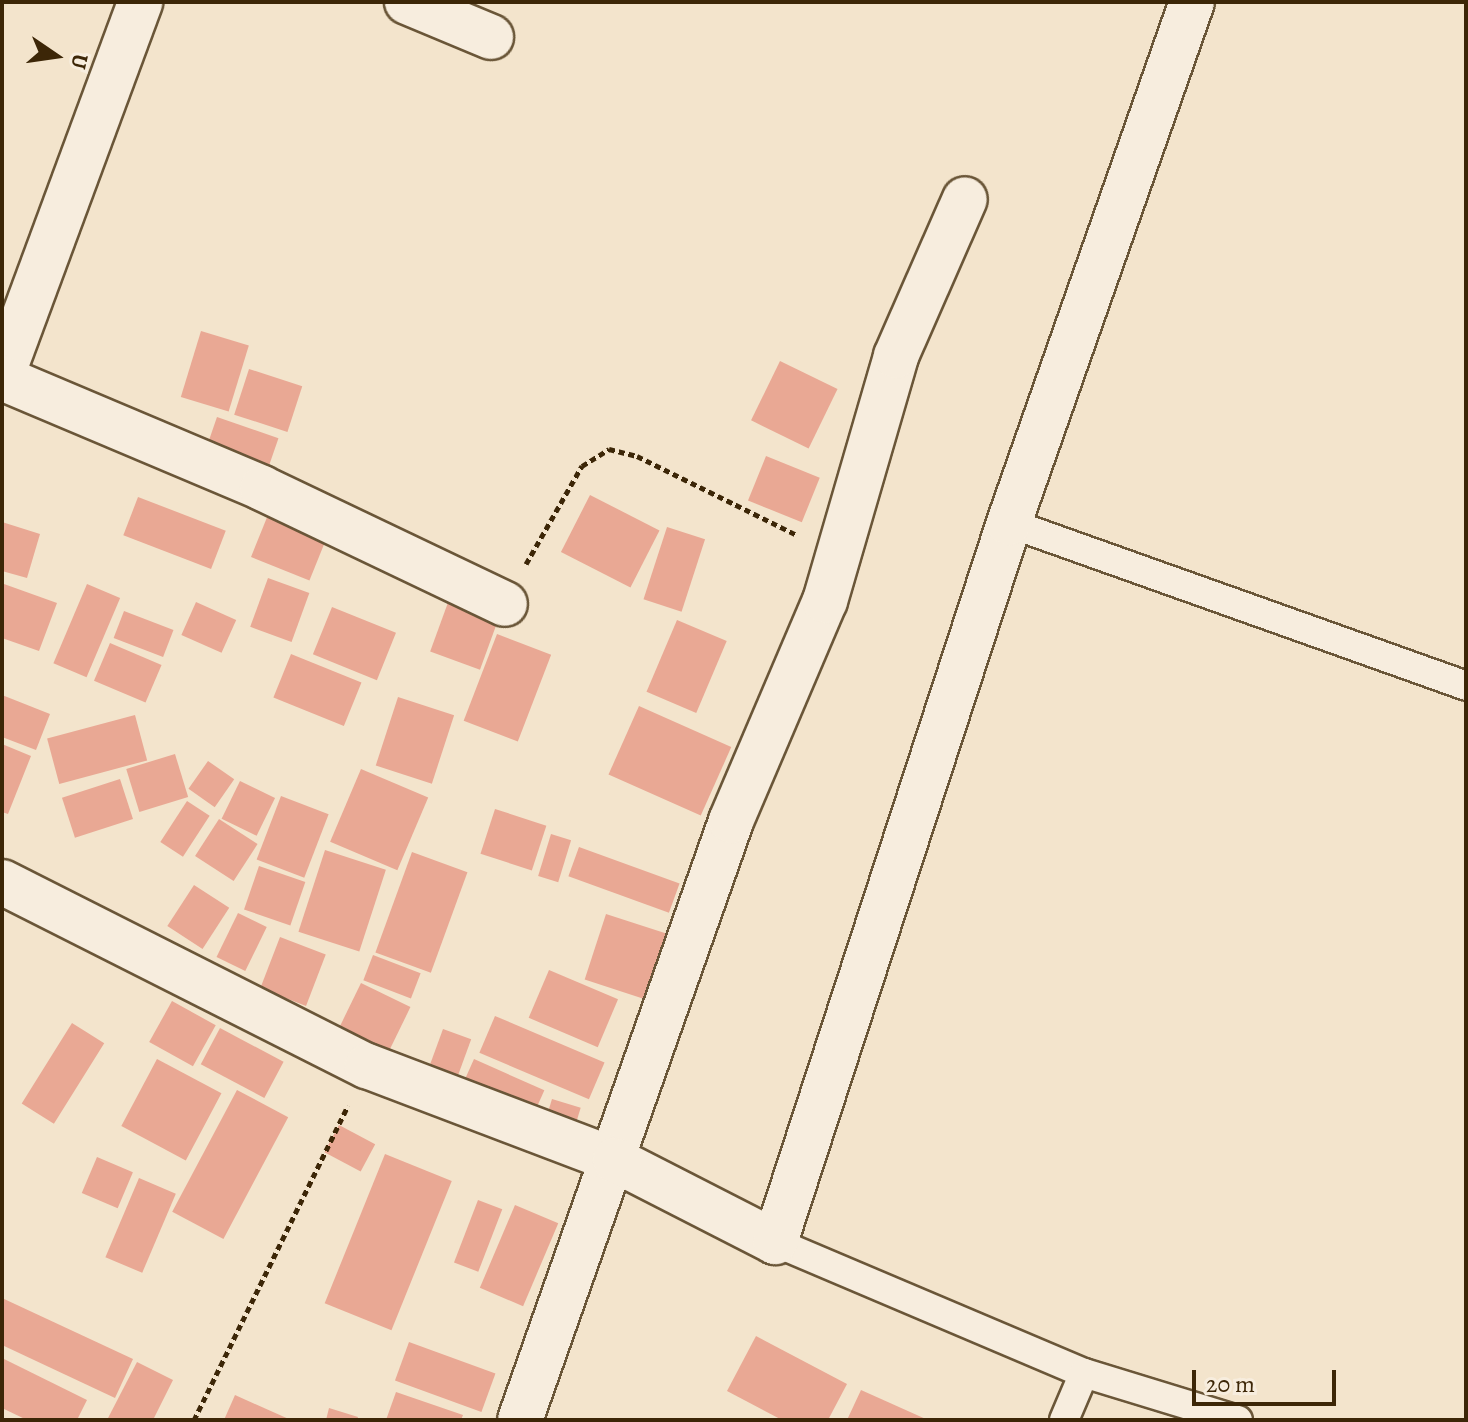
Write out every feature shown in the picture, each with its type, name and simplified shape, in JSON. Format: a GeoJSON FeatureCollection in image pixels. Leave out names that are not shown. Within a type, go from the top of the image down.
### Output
{"type":"FeatureCollection","features":[{"type":"Feature","properties":{"kind":"street"},"geometry":{"type":"LineString","coordinates":[[140,2],[2,377],[262,488],[505,604]]}},
{"type":"Feature","properties":{"kind":"street"},"geometry":{"type":"LineString","coordinates":[[407,2],[491,37]]}},
{"type":"Feature","properties":{"kind":"street"},"geometry":{"type":"LineString","coordinates":[[2,882],[367,1066],[615,1160],[775,1242],[1009,523],[1192,2]]}},
{"type":"Feature","properties":{"kind":"street"},"geometry":{"type":"LineString","coordinates":[[520,1420],[615,1160],[731,821],[809,644],[840,554],[896,356],[965,199]]}},
{"type":"Feature","properties":{"kind":"lane"},"geometry":{"type":"LineString","coordinates":[[1009,523],[1466,686]]}},
{"type":"Feature","properties":{"kind":"lane"},"geometry":{"type":"LineString","coordinates":[[775,1242],[1084,1373],[1238,1420]]}},
{"type":"Feature","properties":{"kind":"lane"},"geometry":{"type":"LineString","coordinates":[[1064,1420],[1084,1373]]}},
{"type":"Feature","properties":{"kind":"path"},"geometry":{"type":"LineString","coordinates":[[505,604],[569,485],[597,452],[609,449],[637,456],[724,503],[840,554]]}},
{"type":"Feature","properties":{"kind":"path"},"geometry":{"type":"LineString","coordinates":[[194,1420],[367,1066]]}},
{"type":"Feature","properties":{"kind":"building"},"geometry":{"type":"Polygon","coordinates":[[[201,331],[249,346],[229,412],[181,397],[201,331]]]}},
{"type":"Feature","properties":{"kind":"building"},"geometry":{"type":"Polygon","coordinates":[[[780,361],[838,389],[809,448],[751,420],[780,361]]]}},
{"type":"Feature","properties":{"kind":"building"},"geometry":{"type":"Polygon","coordinates":[[[249,369],[302,386],[287,432],[234,415],[249,369]]]}},
{"type":"Feature","properties":{"kind":"building"},"geometry":{"type":"Polygon","coordinates":[[[217,417],[278,438],[268,467],[207,446],[217,417]]]}},
{"type":"Feature","properties":{"kind":"building"},"geometry":{"type":"Polygon","coordinates":[[[766,456],[820,478],[802,522],[748,501],[766,456]]]}},
{"type":"Feature","properties":{"kind":"building"},"geometry":{"type":"Polygon","coordinates":[[[590,495],[659,530],[630,587],[561,552],[590,495]]]}},
{"type":"Feature","properties":{"kind":"building"},"geometry":{"type":"Polygon","coordinates":[[[138,497],[226,531],[211,569],[123,535],[138,497]]]}},
{"type":"Feature","properties":{"kind":"building"},"geometry":{"type":"Polygon","coordinates":[[[272,505],[330,529],[309,581],[251,557],[272,505]]]}},
{"type":"Feature","properties":{"kind":"building"},"geometry":{"type":"Polygon","coordinates":[[[2,522],[40,534],[27,578],[2,571],[2,522]]]}},
{"type":"Feature","properties":{"kind":"building"},"geometry":{"type":"Polygon","coordinates":[[[667,527],[705,539],[682,612],[644,599],[667,527]]]}},
{"type":"Feature","properties":{"kind":"building"},"geometry":{"type":"Polygon","coordinates":[[[268,578],[309,593],[292,642],[250,627],[268,578]]]}},
{"type":"Feature","properties":{"kind":"building"},"geometry":{"type":"Polygon","coordinates":[[[4,584],[57,603],[39,651],[2,638],[4,584]]]}},
{"type":"Feature","properties":{"kind":"building"},"geometry":{"type":"Polygon","coordinates":[[[87,584],[120,598],[87,677],[53,663],[87,584]]]}},
{"type":"Feature","properties":{"kind":"building"},"geometry":{"type":"Polygon","coordinates":[[[450,597],[500,615],[480,670],[430,652],[450,597]]]}},
{"type":"Feature","properties":{"kind":"building"},"geometry":{"type":"Polygon","coordinates":[[[196,602],[236,620],[222,653],[181,635],[196,602]]]}},
{"type":"Feature","properties":{"kind":"building"},"geometry":{"type":"Polygon","coordinates":[[[332,607],[396,633],[377,680],[313,654],[332,607]]]}},
{"type":"Feature","properties":{"kind":"building"},"geometry":{"type":"Polygon","coordinates":[[[124,611],[173,630],[163,657],[114,638],[124,611]]]}},
{"type":"Feature","properties":{"kind":"building"},"geometry":{"type":"Polygon","coordinates":[[[677,620],[727,641],[696,713],[647,692],[677,620]]]}},
{"type":"Feature","properties":{"kind":"building"},"geometry":{"type":"Polygon","coordinates":[[[497,634],[551,655],[518,742],[464,721],[497,634]]]}},
{"type":"Feature","properties":{"kind":"building"},"geometry":{"type":"Polygon","coordinates":[[[110,643],[162,665],[146,703],[94,681],[110,643]]]}},
{"type":"Feature","properties":{"kind":"building"},"geometry":{"type":"Polygon","coordinates":[[[291,654],[361,682],[344,726],[273,698],[291,654]]]}},
{"type":"Feature","properties":{"kind":"building"},"geometry":{"type":"Polygon","coordinates":[[[2,695],[50,714],[36,750],[2,737],[2,695]]]}},
{"type":"Feature","properties":{"kind":"building"},"geometry":{"type":"Polygon","coordinates":[[[398,697],[454,715],[432,784],[376,765],[398,697]]]}},
{"type":"Feature","properties":{"kind":"building"},"geometry":{"type":"Polygon","coordinates":[[[639,706],[731,747],[701,816],[608,775],[639,706]]]}},
{"type":"Feature","properties":{"kind":"building"},"geometry":{"type":"Polygon","coordinates":[[[135,715],[147,760],[59,784],[47,739],[135,715]]]}},
{"type":"Feature","properties":{"kind":"building"},"geometry":{"type":"Polygon","coordinates":[[[2,744],[31,756],[8,814],[2,812],[2,744]]]}},
{"type":"Feature","properties":{"kind":"building"},"geometry":{"type":"Polygon","coordinates":[[[175,754],[188,797],[139,812],[126,769],[175,754]]]}},
{"type":"Feature","properties":{"kind":"building"},"geometry":{"type":"Polygon","coordinates":[[[208,761],[234,779],[215,807],[188,789],[208,761]]]}},
{"type":"Feature","properties":{"kind":"building"},"geometry":{"type":"Polygon","coordinates":[[[361,769],[428,798],[397,870],[330,842],[361,769]]]}},
{"type":"Feature","properties":{"kind":"building"},"geometry":{"type":"Polygon","coordinates":[[[120,779],[133,819],[75,838],[62,798],[120,779]]]}},
{"type":"Feature","properties":{"kind":"building"},"geometry":{"type":"Polygon","coordinates":[[[240,781],[275,798],[257,836],[222,819],[240,781]]]}},
{"type":"Feature","properties":{"kind":"building"},"geometry":{"type":"Polygon","coordinates":[[[281,796],[329,814],[304,878],[257,859],[281,796]]]}},
{"type":"Feature","properties":{"kind":"building"},"geometry":{"type":"Polygon","coordinates":[[[187,801],[210,816],[183,857],[160,842],[187,801]]]}},
{"type":"Feature","properties":{"kind":"building"},"geometry":{"type":"Polygon","coordinates":[[[495,809],[546,826],[532,870],[480,854],[495,809]]]}},
{"type":"Feature","properties":{"kind":"building"},"geometry":{"type":"Polygon","coordinates":[[[219,819],[258,844],[234,881],[195,856],[219,819]]]}},
{"type":"Feature","properties":{"kind":"building"},"geometry":{"type":"Polygon","coordinates":[[[551,834],[571,840],[558,882],[538,876],[551,834]]]}},
{"type":"Feature","properties":{"kind":"building"},"geometry":{"type":"Polygon","coordinates":[[[579,847],[680,884],[669,913],[568,876],[579,847]]]}},
{"type":"Feature","properties":{"kind":"building"},"geometry":{"type":"Polygon","coordinates":[[[325,850],[386,870],[359,952],[298,932],[325,850]]]}},
{"type":"Feature","properties":{"kind":"building"},"geometry":{"type":"Polygon","coordinates":[[[412,852],[467,872],[431,973],[375,953],[412,852]]]}},
{"type":"Feature","properties":{"kind":"building"},"geometry":{"type":"Polygon","coordinates":[[[259,866],[305,882],[290,925],[244,909],[259,866]]]}},
{"type":"Feature","properties":{"kind":"building"},"geometry":{"type":"Polygon","coordinates":[[[194,885],[229,908],[203,949],[167,926],[194,885]]]}},
{"type":"Feature","properties":{"kind":"building"},"geometry":{"type":"Polygon","coordinates":[[[238,913],[267,927],[245,971],[217,957],[238,913]]]}},
{"type":"Feature","properties":{"kind":"building"},"geometry":{"type":"Polygon","coordinates":[[[606,914],[668,934],[646,1000],[585,980],[606,914]]]}},
{"type":"Feature","properties":{"kind":"building"},"geometry":{"type":"Polygon","coordinates":[[[280,937],[326,955],[306,1006],[260,988],[280,937]]]}},
{"type":"Feature","properties":{"kind":"building"},"geometry":{"type":"Polygon","coordinates":[[[373,955],[421,973],[411,998],[363,980],[373,955]]]}},
{"type":"Feature","properties":{"kind":"building"},"geometry":{"type":"Polygon","coordinates":[[[549,970],[618,999],[598,1047],[529,1018],[549,970]]]}},
{"type":"Feature","properties":{"kind":"building"},"geometry":{"type":"Polygon","coordinates":[[[361,983],[410,1007],[389,1050],[340,1026],[361,983]]]}},
{"type":"Feature","properties":{"kind":"building"},"geometry":{"type":"Polygon","coordinates":[[[172,1001],[216,1025],[193,1066],[149,1042],[172,1001]]]}},
{"type":"Feature","properties":{"kind":"building"},"geometry":{"type":"Polygon","coordinates":[[[495,1016],[605,1062],[589,1099],[479,1053],[495,1016]]]}},
{"type":"Feature","properties":{"kind":"building"},"geometry":{"type":"Polygon","coordinates":[[[72,1023],[104,1043],[54,1124],[22,1104],[72,1023]]]}},
{"type":"Feature","properties":{"kind":"building"},"geometry":{"type":"Polygon","coordinates":[[[220,1028],[284,1062],[264,1098],[201,1064],[220,1028]]]}},
{"type":"Feature","properties":{"kind":"building"},"geometry":{"type":"Polygon","coordinates":[[[443,1029],[471,1039],[453,1088],[425,1078],[443,1029]]]}},
{"type":"Feature","properties":{"kind":"building"},"geometry":{"type":"Polygon","coordinates":[[[157,1059],[221,1093],[186,1160],[121,1126],[157,1059]]]}},
{"type":"Feature","properties":{"kind":"building"},"geometry":{"type":"Polygon","coordinates":[[[474,1059],[544,1090],[531,1121],[460,1090],[474,1059]]]}},
{"type":"Feature","properties":{"kind":"building"},"geometry":{"type":"Polygon","coordinates":[[[237,1090],[288,1117],[223,1239],[172,1212],[237,1090]]]}},
{"type":"Feature","properties":{"kind":"building"},"geometry":{"type":"Polygon","coordinates":[[[552,1099],[581,1108],[573,1135],[544,1126],[552,1099]]]}},
{"type":"Feature","properties":{"kind":"building"},"geometry":{"type":"Polygon","coordinates":[[[339,1125],[375,1144],[361,1172],[324,1152],[339,1125]]]}},
{"type":"Feature","properties":{"kind":"building"},"geometry":{"type":"Polygon","coordinates":[[[385,1154],[452,1181],[391,1330],[325,1303],[385,1154]]]}},
{"type":"Feature","properties":{"kind":"building"},"geometry":{"type":"Polygon","coordinates":[[[97,1157],[133,1172],[118,1208],[82,1193],[97,1157]]]}},
{"type":"Feature","properties":{"kind":"building"},"geometry":{"type":"Polygon","coordinates":[[[139,1178],[176,1194],[142,1273],[105,1257],[139,1178]]]}},
{"type":"Feature","properties":{"kind":"building"},"geometry":{"type":"Polygon","coordinates":[[[478,1200],[502,1209],[478,1272],[454,1263],[478,1200]]]}},
{"type":"Feature","properties":{"kind":"building"},"geometry":{"type":"Polygon","coordinates":[[[515,1205],[558,1223],[523,1306],[480,1288],[515,1205]]]}},
{"type":"Feature","properties":{"kind":"building"},"geometry":{"type":"Polygon","coordinates":[[[2,1298],[133,1359],[115,1398],[2,1345],[2,1298]]]}},
{"type":"Feature","properties":{"kind":"building"},"geometry":{"type":"Polygon","coordinates":[[[756,1336],[847,1384],[828,1420],[782,1420],[727,1391],[756,1336]]]}},
{"type":"Feature","properties":{"kind":"building"},"geometry":{"type":"Polygon","coordinates":[[[409,1342],[495,1373],[481,1412],[395,1381],[409,1342]]]}},
{"type":"Feature","properties":{"kind":"building"},"geometry":{"type":"Polygon","coordinates":[[[2,1358],[87,1400],[77,1420],[27,1420],[2,1408],[2,1358]]]}},
{"type":"Feature","properties":{"kind":"building"},"geometry":{"type":"Polygon","coordinates":[[[137,1362],[173,1380],[153,1420],[107,1420],[137,1362]]]}},
{"type":"Feature","properties":{"kind":"building"},"geometry":{"type":"Polygon","coordinates":[[[861,1390],[928,1420],[847,1420],[861,1390]]]}},
{"type":"Feature","properties":{"kind":"building"},"geometry":{"type":"Polygon","coordinates":[[[396,1392],[463,1415],[461,1420],[386,1420],[396,1392]]]}},
{"type":"Feature","properties":{"kind":"building"},"geometry":{"type":"Polygon","coordinates":[[[235,1395],[291,1420],[224,1420],[235,1395]]]}},
{"type":"Feature","properties":{"kind":"building"},"geometry":{"type":"Polygon","coordinates":[[[329,1408],[358,1417],[357,1420],[326,1420],[329,1408]]]}}]}
